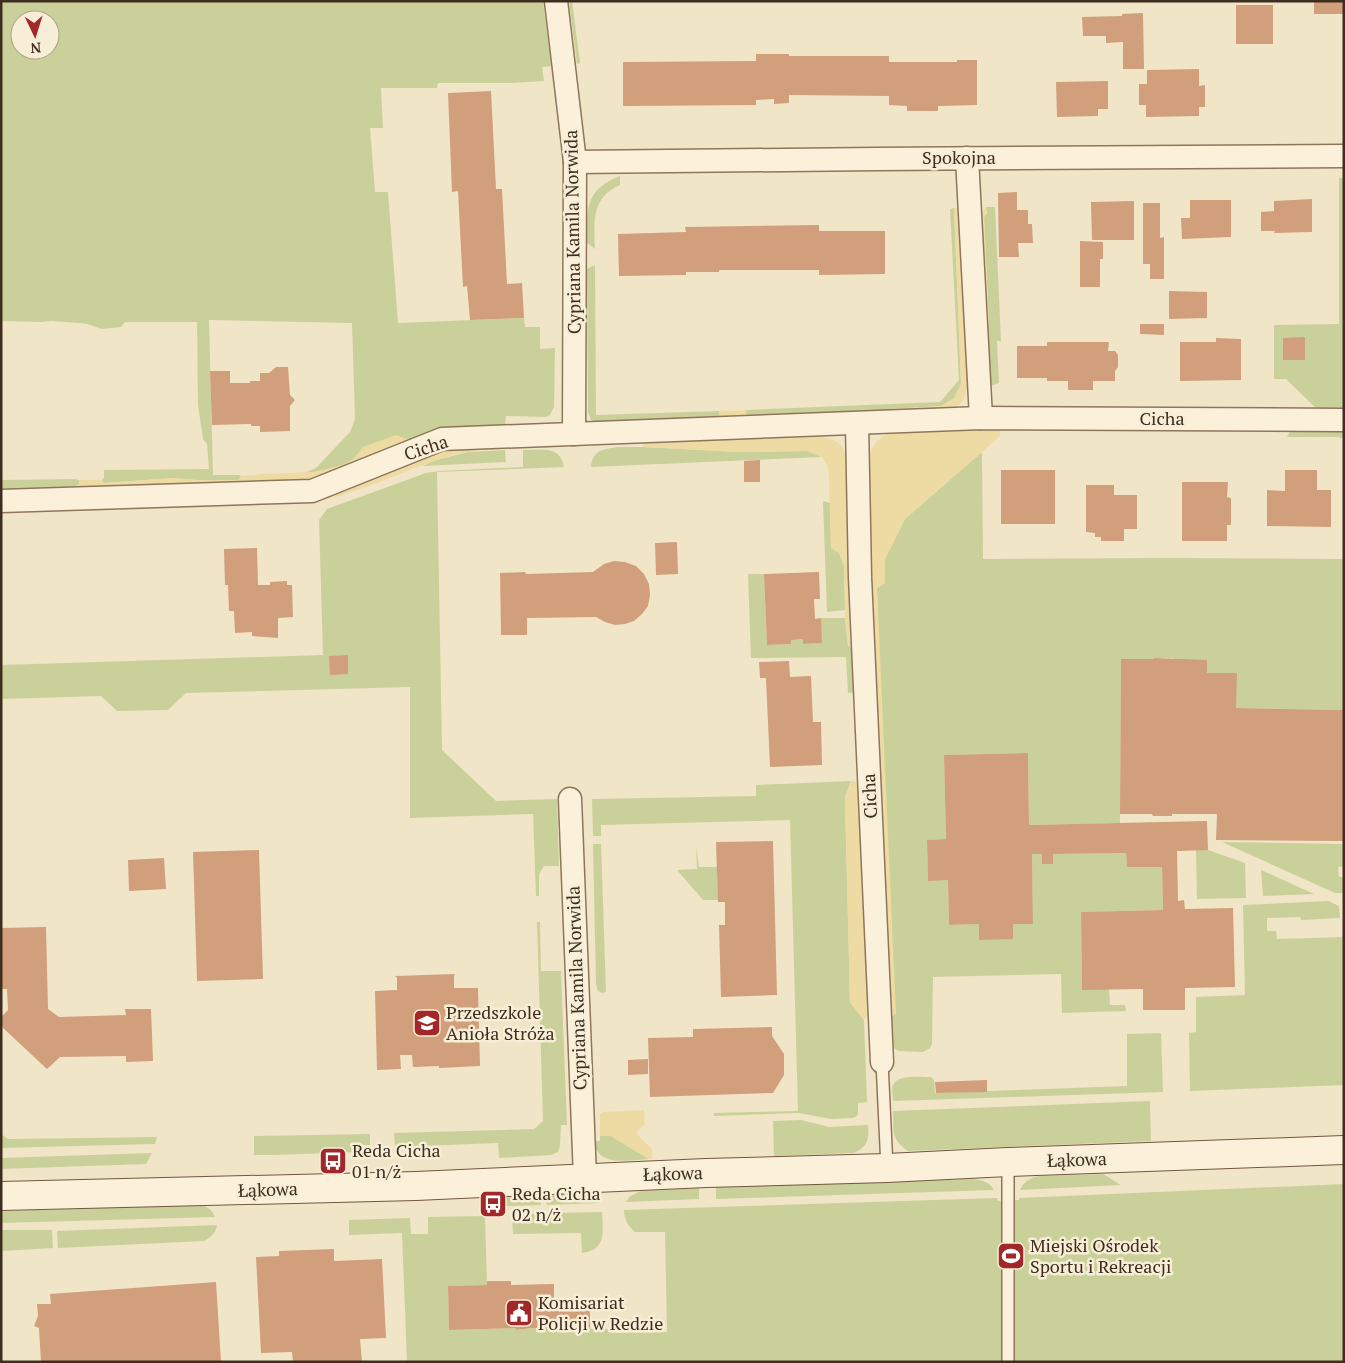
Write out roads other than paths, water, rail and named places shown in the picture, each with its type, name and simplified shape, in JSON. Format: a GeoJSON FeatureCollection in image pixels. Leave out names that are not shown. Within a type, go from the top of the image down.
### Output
{"type":"FeatureCollection","features":[{"type":"Feature","properties":{"kind":"street","name":"Cypriana Kamila Norwida"},"geometry":{"type":"LineString","coordinates":[[556,1],[575,162],[574,434]]}},
{"type":"Feature","properties":{"kind":"street","name":"Spokojna"},"geometry":{"type":"LineString","coordinates":[[575,162],[1344,156]]}},
{"type":"Feature","properties":{"kind":"street"},"geometry":{"type":"LineString","coordinates":[[967,158],[981,418]]}},
{"type":"Feature","properties":{"kind":"street","name":"Cicha"},"geometry":{"type":"LineString","coordinates":[[1,501],[312,491],[442,439],[981,418],[1344,420]]}},
{"type":"Feature","properties":{"kind":"street","name":"Cicha"},"geometry":{"type":"LineString","coordinates":[[856,424],[860,577],[882,1062]]}},
{"type":"Feature","properties":{"kind":"street","name":"Cypriana Kamila Norwida"},"geometry":{"type":"LineString","coordinates":[[570,799],[585,1178]]}},
{"type":"Feature","properties":{"kind":"street","name":"Łąkowa"},"geometry":{"type":"LineString","coordinates":[[1,1196],[416,1186],[1344,1150]]}},
{"type":"Feature","properties":{"kind":"lane","name":"Cicha"},"geometry":{"type":"LineString","coordinates":[[882,1062],[887,1168]]}},
{"type":"Feature","properties":{"kind":"lane"},"geometry":{"type":"LineString","coordinates":[[1008,1162],[1008,1362]]}},
{"type":"Feature","properties":{"kind":"place","name":"Przedszkole Anioła Stróża"},"geometry":{"type":"Point","coordinates":[427,1023]}},
{"type":"Feature","properties":{"kind":"place","name":"Reda Cicha 01 n/ż"},"geometry":{"type":"Point","coordinates":[333,1161]}},
{"type":"Feature","properties":{"kind":"place","name":"Reda Cicha 02 n/ż"},"geometry":{"type":"Point","coordinates":[493,1204]}},
{"type":"Feature","properties":{"kind":"place","name":"Miejski Ośrodek Sportu i Rekreacji"},"geometry":{"type":"Point","coordinates":[1011,1256]}},
{"type":"Feature","properties":{"kind":"place","name":"Komisariat Policji w Redzie"},"geometry":{"type":"Point","coordinates":[519,1313]}}]}
